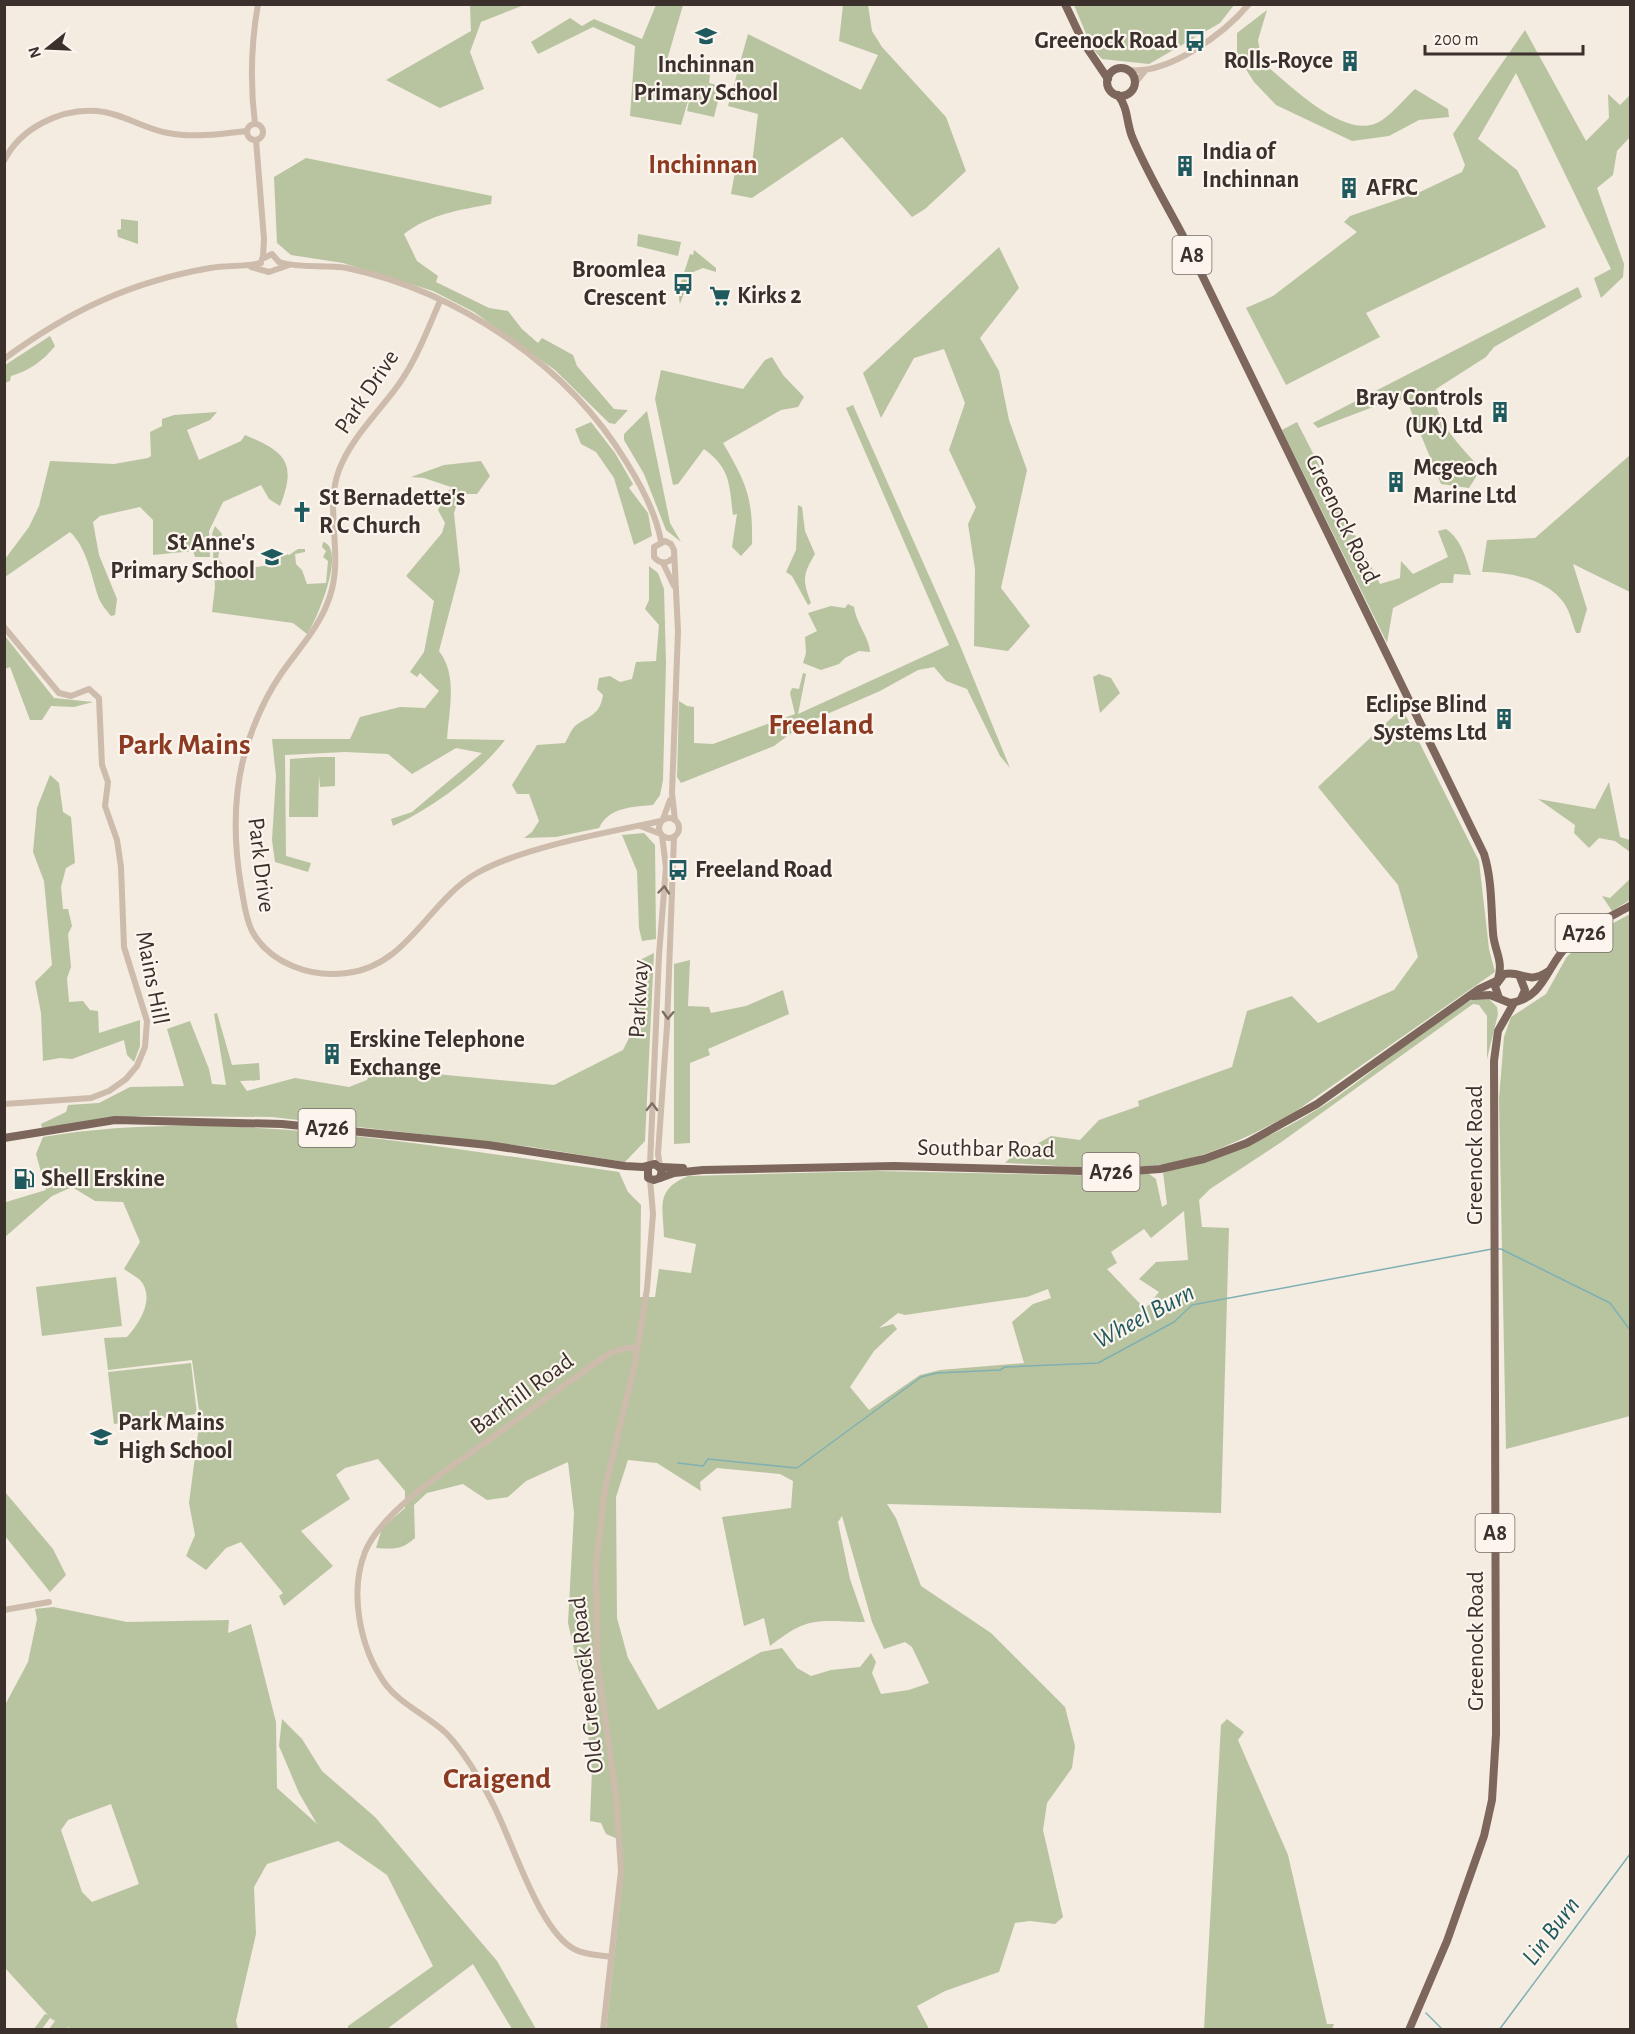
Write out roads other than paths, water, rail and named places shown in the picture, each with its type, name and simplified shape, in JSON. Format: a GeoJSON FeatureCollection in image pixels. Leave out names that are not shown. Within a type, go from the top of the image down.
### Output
{"type":"FeatureCollection","features":[{"type":"Feature","properties":{"kind":"main road","name":"A8"},"geometry":{"type":"LineString","coordinates":[[1065,4],[1083,42],[1107,79],[1110,89],[1118,95]]}},
{"type":"Feature","properties":{"kind":"main road"},"geometry":{"type":"LineString","coordinates":[[1099,64],[1128,70],[1135,82]]}},
{"type":"Feature","properties":{"kind":"main road"},"geometry":{"type":"LineString","coordinates":[[1107,79],[1115,69]]}},
{"type":"Feature","properties":{"kind":"main road","name":"A8"},"geometry":{"type":"LineString","coordinates":[[1131,91],[1135,82]]}},
{"type":"Feature","properties":{"kind":"main road"},"geometry":{"type":"LineString","coordinates":[[1118,95],[1131,91]]}},
{"type":"Feature","properties":{"kind":"main road","name":"Greenock Road"},"geometry":{"type":"LineString","coordinates":[[1131,91],[1126,106],[1128,126],[1135,144],[1183,236],[1217,312],[1484,854],[1490,884],[1494,942],[1501,966],[1497,980]]}},
{"type":"Feature","properties":{"kind":"main road","name":"Greenock Road"},"geometry":{"type":"LineString","coordinates":[[1118,95],[1126,106]]}},
{"type":"Feature","properties":{"kind":"main road","name":"A726"},"geometry":{"type":"LineString","coordinates":[[1518,1001],[1538,990],[1570,943],[1630,906]]}},
{"type":"Feature","properties":{"kind":"main road","name":"Greenock Road"},"geometry":{"type":"LineString","coordinates":[[1499,955],[1518,975]]}},
{"type":"Feature","properties":{"kind":"main road","name":"A726"},"geometry":{"type":"LineString","coordinates":[[1518,975],[1535,978],[1549,971]]}},
{"type":"Feature","properties":{"kind":"main road"},"geometry":{"type":"LineString","coordinates":[[1472,996],[1486,994],[1500,999],[1518,1001],[1525,990],[1518,975],[1508,973],[1497,980],[1495,990],[1500,999]]}},
{"type":"Feature","properties":{"kind":"main road","name":"Southbar Road"},"geometry":{"type":"LineString","coordinates":[[649,1179],[674,1173],[703,1170],[894,1166],[1118,1172],[1160,1169],[1204,1159],[1247,1143],[1317,1104],[1479,989],[1497,980]]}},
{"type":"Feature","properties":{"kind":"main road","name":"Greenock Road"},"geometry":{"type":"LineString","coordinates":[[1409,2030],[1484,1836],[1495,1771],[1494,1061],[1502,1022],[1500,999]]}},
{"type":"Feature","properties":{"kind":"main road","name":"Greenock Road"},"geometry":{"type":"LineString","coordinates":[[1502,1022],[1518,1001]]}},
{"type":"Feature","properties":{"kind":"main road","name":"A726"},"geometry":{"type":"LineString","coordinates":[[4,1140],[115,1120],[282,1124],[488,1145],[625,1166],[649,1166]]}},
{"type":"Feature","properties":{"kind":"main road","name":"A726"},"geometry":{"type":"LineString","coordinates":[[625,1166],[649,1179]]}},
{"type":"Feature","properties":{"kind":"main road"},"geometry":{"type":"LineString","coordinates":[[649,1166],[649,1179]]}},
{"type":"Feature","properties":{"kind":"main road","name":"Southbar Road"},"geometry":{"type":"LineString","coordinates":[[649,1166],[703,1170]]}},
{"type":"Feature","properties":{"kind":"main road"},"geometry":{"type":"LineString","coordinates":[[659,1178],[660,1166]]}},
{"type":"Feature","properties":{"kind":"street"},"geometry":{"type":"LineString","coordinates":[[255,124],[251,92],[253,31],[258,4]]}},
{"type":"Feature","properties":{"kind":"street"},"geometry":{"type":"LineString","coordinates":[[1135,82],[1144,72],[1170,62],[1210,40],[1249,4]]}},
{"type":"Feature","properties":{"kind":"street"},"geometry":{"type":"LineString","coordinates":[[1128,70],[1144,72]]}},
{"type":"Feature","properties":{"kind":"street"},"geometry":{"type":"LineString","coordinates":[[4,161],[18,142],[34,128],[53,118],[77,111],[98,111],[175,135],[247,131],[255,124]]}},
{"type":"Feature","properties":{"kind":"street"},"geometry":{"type":"LineString","coordinates":[[247,131],[249,138],[260,139],[263,132],[262,127],[255,124]]}},
{"type":"Feature","properties":{"kind":"street"},"geometry":{"type":"LineString","coordinates":[[256,140],[264,261],[269,272],[278,265],[346,268],[395,283],[440,301],[507,337],[561,378],[611,436],[636,477],[658,525],[661,542]]}},
{"type":"Feature","properties":{"kind":"street"},"geometry":{"type":"LineString","coordinates":[[4,359],[61,320],[122,291],[157,279],[213,267],[247,266],[276,256],[278,265]]}},
{"type":"Feature","properties":{"kind":"street","name":"Park Drive"},"geometry":{"type":"LineString","coordinates":[[440,301],[401,381],[357,439],[338,473],[334,502],[336,568],[330,595],[318,624],[281,674],[253,728],[240,772],[236,804],[239,872],[252,931],[266,948],[286,963],[314,973],[335,974],[361,970],[390,957],[403,947],[433,909],[466,880],[483,870],[520,856],[662,820]]}},
{"type":"Feature","properties":{"kind":"street"},"geometry":{"type":"LineString","coordinates":[[639,825],[661,835],[674,837],[679,829],[675,820],[672,793],[676,599],[673,547],[668,542],[661,542],[654,547],[653,554],[663,563],[673,581],[676,599]]}},
{"type":"Feature","properties":{"kind":"street"},"geometry":{"type":"LineString","coordinates":[[663,563],[673,558]]}},
{"type":"Feature","properties":{"kind":"street","name":"Mains Hill"},"geometry":{"type":"LineString","coordinates":[[4,627],[59,693],[71,696],[90,689],[99,698],[102,765],[108,783],[105,806],[117,840],[121,867],[124,947],[147,1022],[145,1047],[137,1066],[126,1079],[109,1091],[91,1098],[4,1104]]}},
{"type":"Feature","properties":{"kind":"street"},"geometry":{"type":"LineString","coordinates":[[661,835],[659,828],[672,793]]}},
{"type":"Feature","properties":{"kind":"street"},"geometry":{"type":"LineString","coordinates":[[662,820],[669,818],[675,820]]}},
{"type":"Feature","properties":{"kind":"street","name":"Parkway"},"geometry":{"type":"LineString","coordinates":[[649,1166],[659,944],[666,867],[661,835]]}},
{"type":"Feature","properties":{"kind":"street","name":"Parkway"},"geometry":{"type":"LineString","coordinates":[[660,1166],[658,1154],[663,1114],[674,837]]}},
{"type":"Feature","properties":{"kind":"street","name":"Old Greenock Road"},"geometry":{"type":"LineString","coordinates":[[652,1197],[659,1178]]}},
{"type":"Feature","properties":{"kind":"street","name":"Old Greenock Road"},"geometry":{"type":"LineString","coordinates":[[603,2030],[620,1885],[619,1828],[597,1659],[596,1565],[607,1478],[638,1348],[650,1266],[652,1197],[649,1179]]}},
{"type":"Feature","properties":{"kind":"street","name":"Barrhill Road"},"geometry":{"type":"LineString","coordinates":[[612,1957],[577,1950],[560,1939],[545,1919],[507,1830],[476,1772],[447,1735],[385,1684],[364,1644],[359,1601],[360,1573],[366,1551],[382,1525],[431,1483],[610,1353],[626,1348],[638,1348]]}},
{"type":"Feature","properties":{"kind":"street"},"geometry":{"type":"LineString","coordinates":[[4,1610],[49,1602]]}},
{"type":"Feature","properties":{"kind":"waterway","name":"Wheel Burn"},"geometry":{"type":"LineString","coordinates":[[678,1463],[703,1466],[708,1459],[797,1468],[921,1377],[937,1373],[1000,1370],[1005,1367],[1098,1363],[1174,1322],[1192,1305],[1492,1249]]}},
{"type":"Feature","properties":{"kind":"waterway","name":"Wheel Burn"},"geometry":{"type":"LineString","coordinates":[[1496,1249],[1501,1249],[1610,1303],[1630,1330]]}},
{"type":"Feature","properties":{"kind":"waterway","name":"Lin Burn"},"geometry":{"type":"LineString","coordinates":[[1499,2030],[1630,1854]]}},
{"type":"Feature","properties":{"kind":"waterway","name":"Lin Burn"},"geometry":{"type":"LineString","coordinates":[[1426,2013],[1443,2030]]}},
{"type":"Feature","properties":{"kind":"place","name":"Inchinnan Primary School"},"geometry":{"type":"Point","coordinates":[706,36]}},
{"type":"Feature","properties":{"kind":"place","name":"Greenock Road"},"geometry":{"type":"Point","coordinates":[1195,41]}},
{"type":"Feature","properties":{"kind":"place","name":"Rolls-Royce"},"geometry":{"type":"Point","coordinates":[1350,61]}},
{"type":"Feature","properties":{"kind":"place","name":"India of Inchinnan"},"geometry":{"type":"Point","coordinates":[1185,166]}},
{"type":"Feature","properties":{"kind":"place","name":"AFRC"},"geometry":{"type":"Point","coordinates":[1349,188]}},
{"type":"Feature","properties":{"kind":"place","name":"Broomlea Crescent"},"geometry":{"type":"Point","coordinates":[683,284]}},
{"type":"Feature","properties":{"kind":"place","name":"Kirks 2"},"geometry":{"type":"Point","coordinates":[720,296]}},
{"type":"Feature","properties":{"kind":"place","name":"Bray Controls (UK) Ltd"},"geometry":{"type":"Point","coordinates":[1500,412]}},
{"type":"Feature","properties":{"kind":"place","name":"Mcgeoch Marine Ltd"},"geometry":{"type":"Point","coordinates":[1396,482]}},
{"type":"Feature","properties":{"kind":"place","name":"St Bernadette's R C Church"},"geometry":{"type":"Point","coordinates":[302,512]}},
{"type":"Feature","properties":{"kind":"place","name":"St Anne's Primary School"},"geometry":{"type":"Point","coordinates":[272,557]}},
{"type":"Feature","properties":{"kind":"place","name":"Eclipse Blind Systems Ltd"},"geometry":{"type":"Point","coordinates":[1504,719]}},
{"type":"Feature","properties":{"kind":"place","name":"Freeland Road"},"geometry":{"type":"Point","coordinates":[678,870]}},
{"type":"Feature","properties":{"kind":"place","name":"Erskine Telephone Exchange"},"geometry":{"type":"Point","coordinates":[332,1054]}},
{"type":"Feature","properties":{"kind":"place","name":"Shell Erskine"},"geometry":{"type":"Point","coordinates":[24,1179]}},
{"type":"Feature","properties":{"kind":"place","name":"Park Mains High School"},"geometry":{"type":"Point","coordinates":[101,1437]}},
{"type":"Feature","properties":{"kind":"district","name":"Inchinnan"},"geometry":{"type":"Point","coordinates":[703,164]}},
{"type":"Feature","properties":{"kind":"district","name":"Freeland"},"geometry":{"type":"Point","coordinates":[821,725]}},
{"type":"Feature","properties":{"kind":"district","name":"Park Mains"},"geometry":{"type":"Point","coordinates":[184,745]}},
{"type":"Feature","properties":{"kind":"district","name":"Craigend"},"geometry":{"type":"Point","coordinates":[497,1779]}}]}
